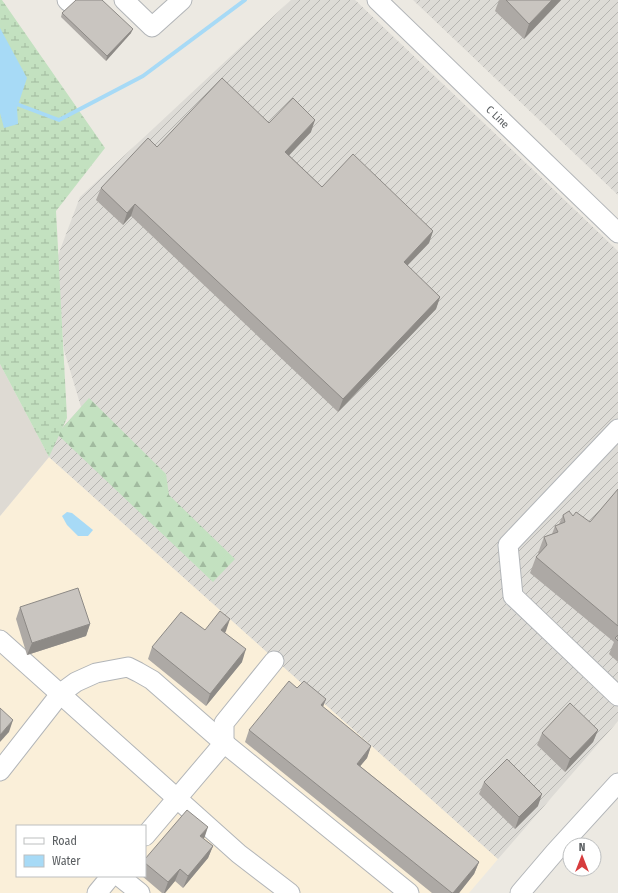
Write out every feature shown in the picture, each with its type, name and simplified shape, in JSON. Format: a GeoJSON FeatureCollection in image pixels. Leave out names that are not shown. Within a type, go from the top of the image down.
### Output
{"type":"FeatureCollection","features":[{"type":"Feature","properties":{"kind":"street"},"geometry":{"type":"LineString","coordinates":[[124,0],[152,27],[182,0]]}},
{"type":"Feature","properties":{"kind":"street","name":"C Line"},"geometry":{"type":"LineString","coordinates":[[377,0],[618,233]]}},
{"type":"Feature","properties":{"kind":"street"},"geometry":{"type":"LineString","coordinates":[[618,429],[508,545],[513,596],[618,696]]}},
{"type":"Feature","properties":{"kind":"street"},"geometry":{"type":"LineString","coordinates":[[0,640],[61,693],[239,854],[290,893]]}},
{"type":"Feature","properties":{"kind":"street"},"geometry":{"type":"LineString","coordinates":[[146,835],[224,743],[224,723],[274,661]]}},
{"type":"Feature","properties":{"kind":"street"},"geometry":{"type":"LineString","coordinates":[[0,771],[61,693],[76,682],[96,673],[128,667],[152,680],[224,743],[409,893]]}},
{"type":"Feature","properties":{"kind":"street"},"geometry":{"type":"LineString","coordinates":[[525,891],[555,852],[618,783]]}},
{"type":"Feature","properties":{"kind":"street"},"geometry":{"type":"LineString","coordinates":[[97,893],[110,877]]}},
{"type":"Feature","properties":{"kind":"street"},"geometry":{"type":"LineString","coordinates":[[120,877],[140,893]]}},
{"type":"Feature","properties":{"kind":"shaded area"},"geometry":{"type":"Polygon","coordinates":[[[291,0],[355,0],[618,251],[618,721],[498,859],[49,457],[57,434],[81,407],[64,350],[57,258],[80,197],[291,0]]]}},
{"type":"Feature","properties":{"kind":"shaded area"},"geometry":{"type":"Polygon","coordinates":[[[413,0],[618,0],[618,195],[413,0]]]}},
{"type":"Feature","properties":{"kind":"shaded area"},"geometry":{"type":"Polygon","coordinates":[[[0,364],[49,457],[0,516],[0,364]]]}},
{"type":"Feature","properties":{"kind":"shaded area"},"geometry":{"type":"Polygon","coordinates":[[[49,457],[498,859],[469,893],[0,893],[0,516],[49,457]]]}},
{"type":"Feature","properties":{"kind":"green space"},"geometry":{"type":"Polygon","coordinates":[[[0,0],[2,0],[105,148],[56,211],[67,418],[49,457],[0,364],[0,0]]]}},
{"type":"Feature","properties":{"kind":"green space"},"geometry":{"type":"Polygon","coordinates":[[[89,398],[166,474],[169,495],[235,559],[213,582],[57,434],[89,398]]]}},
{"type":"Feature","properties":{"kind":"water"},"geometry":{"type":"Polygon","coordinates":[[[0,28],[27,78],[17,108],[18,124],[4,128],[0,113],[0,28]]]}},
{"type":"Feature","properties":{"kind":"water"},"geometry":{"type":"Polygon","coordinates":[[[67,512],[72,513],[93,530],[88,536],[78,536],[67,525],[62,516],[67,512]]]}},
{"type":"Feature","properties":{"kind":"building"},"geometry":{"type":"Polygon","coordinates":[[[76,0],[102,0],[133,29],[107,56],[62,13],[76,0]]]}},
{"type":"Feature","properties":{"kind":"building"},"geometry":{"type":"Polygon","coordinates":[[[506,0],[552,0],[529,24],[506,0]]]}},
{"type":"Feature","properties":{"kind":"building"},"geometry":{"type":"Polygon","coordinates":[[[222,78],[269,123],[293,98],[315,120],[285,152],[322,187],[353,154],[433,231],[404,262],[440,297],[343,399],[135,204],[127,213],[101,188],[148,138],[157,147],[222,78]]]}},
{"type":"Feature","properties":{"kind":"building"},"geometry":{"type":"Polygon","coordinates":[[[618,489],[618,626],[536,557],[547,545],[544,537],[558,532],[555,526],[565,522],[563,515],[569,511],[573,516],[576,512],[590,522],[618,489]]]}},
{"type":"Feature","properties":{"kind":"building"},"geometry":{"type":"Polygon","coordinates":[[[78,588],[90,624],[32,643],[20,607],[78,588]]]}},
{"type":"Feature","properties":{"kind":"building"},"geometry":{"type":"Polygon","coordinates":[[[220,611],[230,619],[221,630],[246,649],[210,694],[152,647],[181,612],[205,630],[220,611]]]}},
{"type":"Feature","properties":{"kind":"building"},"geometry":{"type":"Polygon","coordinates":[[[289,681],[297,688],[304,681],[326,699],[321,705],[371,746],[357,764],[479,862],[453,893],[249,730],[289,681]]]}},
{"type":"Feature","properties":{"kind":"building"},"geometry":{"type":"Polygon","coordinates":[[[570,703],[598,730],[570,759],[542,733],[570,703]]]}},
{"type":"Feature","properties":{"kind":"building"},"geometry":{"type":"Polygon","coordinates":[[[0,708],[13,720],[0,735],[0,708]]]}},
{"type":"Feature","properties":{"kind":"building"},"geometry":{"type":"Polygon","coordinates":[[[507,759],[542,794],[519,817],[484,782],[507,759]]]}},
{"type":"Feature","properties":{"kind":"building"},"geometry":{"type":"Polygon","coordinates":[[[187,810],[208,827],[200,836],[213,846],[188,876],[180,869],[168,882],[146,864],[146,858],[187,810]]]}},
{"type":"Feature","properties":{"kind":"waterway"},"geometry":{"type":"LineString","coordinates":[[14,103],[59,120],[143,76],[245,0]]}}]}
